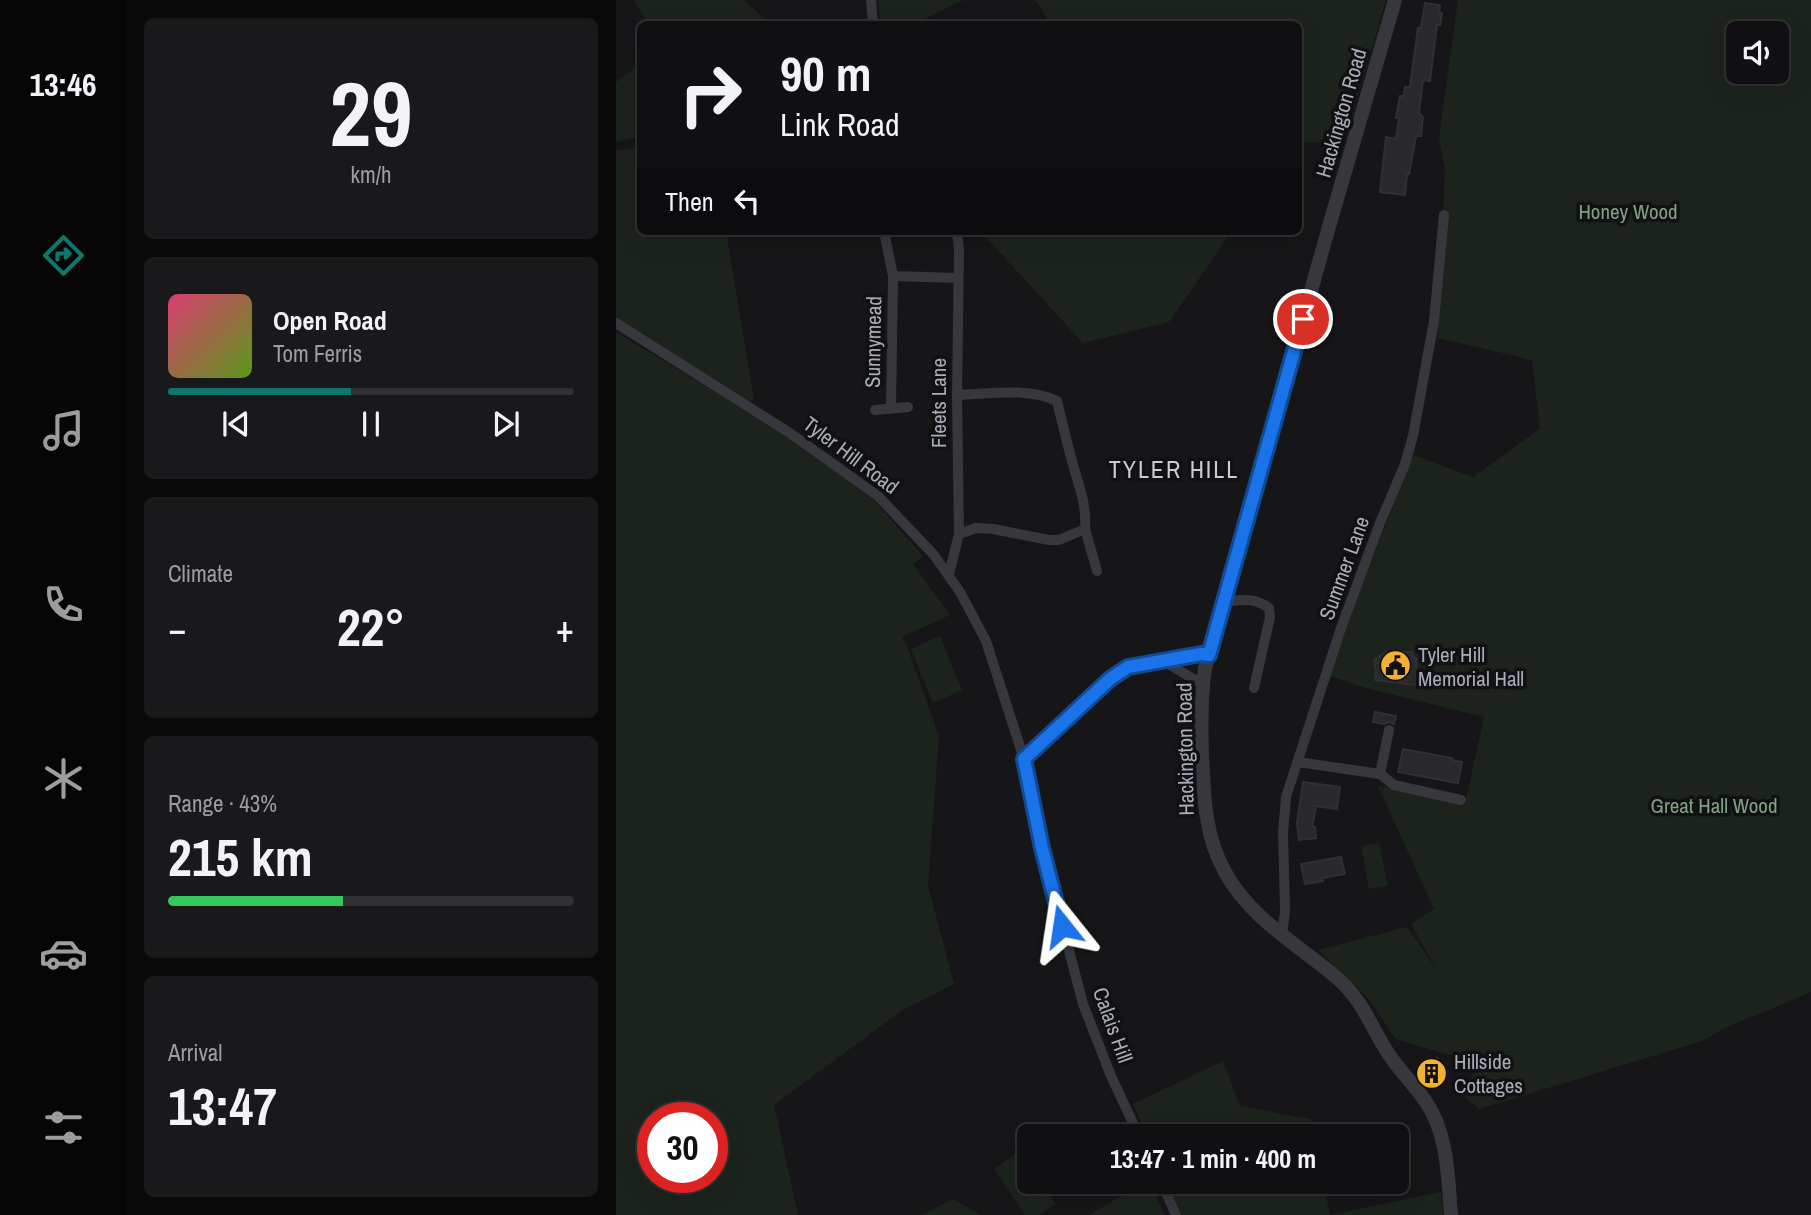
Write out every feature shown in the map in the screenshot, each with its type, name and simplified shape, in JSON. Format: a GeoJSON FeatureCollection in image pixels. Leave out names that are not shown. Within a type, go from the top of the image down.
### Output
{"type":"FeatureCollection","features":[{"type":"Feature","properties":{"kind":"street"},"geometry":{"type":"LineString","coordinates":[[872,0],[873,21]]}},
{"type":"Feature","properties":{"kind":"street","name":"Hackington Road"},"geometry":{"type":"LineString","coordinates":[[1395,0],[1209,655],[1202,684],[1203,781],[1212,845],[1225,873],[1262,918],[1356,996],[1389,1055],[1428,1104],[1438,1125],[1445,1152],[1451,1215]]}},
{"type":"Feature","properties":{"kind":"street","name":"Summer Lane"},"geometry":{"type":"LineString","coordinates":[[1282,934],[1285,911],[1283,832],[1286,797],[1341,628],[1405,464],[1413,436],[1434,321],[1444,215]]}},
{"type":"Feature","properties":{"kind":"street","name":"Sunnymead"},"geometry":{"type":"LineString","coordinates":[[885,235],[893,276],[891,409]]}},
{"type":"Feature","properties":{"kind":"street","name":"Fleets Lane"},"geometry":{"type":"LineString","coordinates":[[949,574],[959,534],[957,235]]}},
{"type":"Feature","properties":{"kind":"street","name":"Sunnymead"},"geometry":{"type":"LineString","coordinates":[[893,276],[958,278]]}},
{"type":"Feature","properties":{"kind":"street","name":"Tyler Hill Road"},"geometry":{"type":"LineString","coordinates":[[616,323],[790,433],[878,496],[934,555],[970,608],[986,641],[1024,759]]}},
{"type":"Feature","properties":{"kind":"street"},"geometry":{"type":"LineString","coordinates":[[957,395],[1031,394],[1044,395],[1057,401],[1083,498],[1085,529],[1097,571]]}},
{"type":"Feature","properties":{"kind":"street","name":"Sunnymead"},"geometry":{"type":"LineString","coordinates":[[875,410],[908,407]]}},
{"type":"Feature","properties":{"kind":"street"},"geometry":{"type":"LineString","coordinates":[[959,534],[976,528],[993,529],[1059,540],[1085,529]]}},
{"type":"Feature","properties":{"kind":"street"},"geometry":{"type":"LineString","coordinates":[[1224,602],[1249,599],[1269,608],[1270,617],[1254,688]]}},
{"type":"Feature","properties":{"kind":"street"},"geometry":{"type":"LineString","coordinates":[[1024,759],[1110,679],[1128,667],[1201,654],[1209,655]]}},
{"type":"Feature","properties":{"kind":"street"},"geometry":{"type":"LineString","coordinates":[[1165,662],[1202,684]]}},
{"type":"Feature","properties":{"kind":"street"},"geometry":{"type":"LineString","coordinates":[[1380,774],[1389,730]]}},
{"type":"Feature","properties":{"kind":"street","name":"Calais Hill"},"geometry":{"type":"LineString","coordinates":[[1024,759],[1042,848],[1083,1004],[1133,1124]]}},
{"type":"Feature","properties":{"kind":"street"},"geometry":{"type":"LineString","coordinates":[[1298,762],[1380,774],[1394,785],[1461,800]]}},
{"type":"Feature","properties":{"kind":"street"},"geometry":{"type":"LineString","coordinates":[[1167,1194],[1176,1215]]}},
{"type":"Feature","properties":{"kind":"green space"},"geometry":{"type":"Polygon","coordinates":[[[634,0],[744,0],[768,21],[646,21],[634,0]]]}},
{"type":"Feature","properties":{"kind":"green space"},"geometry":{"type":"Polygon","coordinates":[[[878,0],[963,0],[920,21],[880,21],[878,0]]]}},
{"type":"Feature","properties":{"kind":"green space"},"geometry":{"type":"Polygon","coordinates":[[[1035,0],[1386,0],[1345,140],[1302,143],[1302,21],[1049,21],[1035,0]]]}},
{"type":"Feature","properties":{"kind":"green space"},"geometry":{"type":"Polygon","coordinates":[[[1458,0],[1811,0],[1811,992],[1727,1027],[1702,1041],[1479,1109],[1458,1092],[1483,1065],[1396,1039],[1368,998],[1318,950],[1407,927],[1439,973],[1411,924],[1434,909],[1378,786],[1465,805],[1484,717],[1362,687],[1327,675],[1413,455],[1473,477],[1540,429],[1532,360],[1438,338],[1445,168],[1439,138],[1458,0]]]}},
{"type":"Feature","properties":{"kind":"green space"},"geometry":{"type":"Polygon","coordinates":[[[637,66],[637,137],[616,142],[616,82],[637,66]]]}},
{"type":"Feature","properties":{"kind":"green space"},"geometry":{"type":"Polygon","coordinates":[[[637,148],[637,235],[727,235],[754,399],[745,405],[616,323],[616,151],[637,148]]]}},
{"type":"Feature","properties":{"kind":"green space"},"geometry":{"type":"Polygon","coordinates":[[[984,235],[1229,235],[1169,322],[1083,343],[984,235]]]}},
{"type":"Feature","properties":{"kind":"green space"},"geometry":{"type":"Polygon","coordinates":[[[616,332],[788,436],[871,497],[923,556],[913,564],[950,615],[902,637],[939,736],[928,886],[954,984],[901,1011],[774,1105],[798,1215],[616,1215],[616,332]]]}},
{"type":"Feature","properties":{"kind":"green space"},"geometry":{"type":"Polygon","coordinates":[[[940,636],[962,690],[933,703],[911,649],[940,636]]]}},
{"type":"Feature","properties":{"kind":"green space"},"geometry":{"type":"Polygon","coordinates":[[[1379,843],[1388,886],[1369,889],[1361,846],[1379,843]]]}},
{"type":"Feature","properties":{"kind":"green space"},"geometry":{"type":"Polygon","coordinates":[[[1223,1061],[1240,1106],[1311,1119],[1312,1124],[1142,1124],[1133,1104],[1223,1061]]]}},
{"type":"Feature","properties":{"kind":"green space"},"geometry":{"type":"Polygon","coordinates":[[[1017,1152],[1017,1194],[1049,1194],[1056,1204],[1039,1215],[1025,1215],[994,1169],[1017,1152]]]}},
{"type":"Feature","properties":{"kind":"green space"},"geometry":{"type":"Polygon","coordinates":[[[1441,1192],[1443,1215],[1330,1215],[1441,1192]]]}},
{"type":"Feature","properties":{"kind":"green space"},"geometry":{"type":"Polygon","coordinates":[[[1125,1194],[1155,1194],[1164,1215],[1089,1215],[1125,1194]]]}},
{"type":"Feature","properties":{"kind":"green space"},"geometry":{"type":"Polygon","coordinates":[[[1173,1194],[1326,1194],[1330,1215],[1182,1215],[1173,1194]]]}},
{"type":"Feature","properties":{"kind":"green space"},"geometry":{"type":"Polygon","coordinates":[[[954,1199],[980,1215],[920,1215],[954,1199]]]}},
{"type":"Feature","properties":{"kind":"building"},"geometry":{"type":"Polygon","coordinates":[[[1425,3],[1440,5],[1439,13],[1442,13],[1440,25],[1437,25],[1430,81],[1423,80],[1419,113],[1423,117],[1421,136],[1416,136],[1405,195],[1380,192],[1386,137],[1396,139],[1400,96],[1404,96],[1405,87],[1410,87],[1418,28],[1421,28],[1425,3]]]}},
{"type":"Feature","properties":{"kind":"building","name":"Tyler Hill Memorial Hall"},"geometry":{"type":"Polygon","coordinates":[[[1386,652],[1412,652],[1416,658],[1416,685],[1375,680],[1374,660],[1386,652]]]}},
{"type":"Feature","properties":{"kind":"building"},"geometry":{"type":"Polygon","coordinates":[[[1375,712],[1396,716],[1394,724],[1373,722],[1375,712]]]}},
{"type":"Feature","properties":{"kind":"building"},"geometry":{"type":"Polygon","coordinates":[[[1403,749],[1462,762],[1458,783],[1398,772],[1403,749]]]}},
{"type":"Feature","properties":{"kind":"building"},"geometry":{"type":"Polygon","coordinates":[[[1303,782],[1340,787],[1337,809],[1316,806],[1312,827],[1315,827],[1316,838],[1299,840],[1297,823],[1303,782]]]}},
{"type":"Feature","properties":{"kind":"building"},"geometry":{"type":"Polygon","coordinates":[[[1341,857],[1345,874],[1305,884],[1301,864],[1341,857]]]}},
{"type":"Feature","properties":{"kind":"building"},"geometry":{"type":"Polygon","coordinates":[[[1437,1058],[1447,1073],[1432,1083],[1422,1068],[1437,1058]]]}},
{"type":"Feature","properties":{"kind":"place","name":"Tyler Hill Memorial Hall"},"geometry":{"type":"Point","coordinates":[1395,666]}},
{"type":"Feature","properties":{"kind":"place","name":"Hillside Cottages"},"geometry":{"type":"Point","coordinates":[1431,1073]}},
{"type":"Feature","properties":{"kind":"district","name":"TYLER HILL"},"geometry":{"type":"Point","coordinates":[1174,469]}},
{"type":"Feature","properties":{"kind":"route"},"geometry":{"type":"LineString","coordinates":[[1062,926],[1042,848],[1024,759],[1110,679],[1128,667],[1201,654],[1209,655],[1303,319]]}},
{"type":"Feature","properties":{"kind":"park label","name":"Honey Wood"},"geometry":{"type":"Point","coordinates":[1628,211]}},
{"type":"Feature","properties":{"kind":"park label","name":"Great Hall Wood"},"geometry":{"type":"Point","coordinates":[1714,805]}}]}
